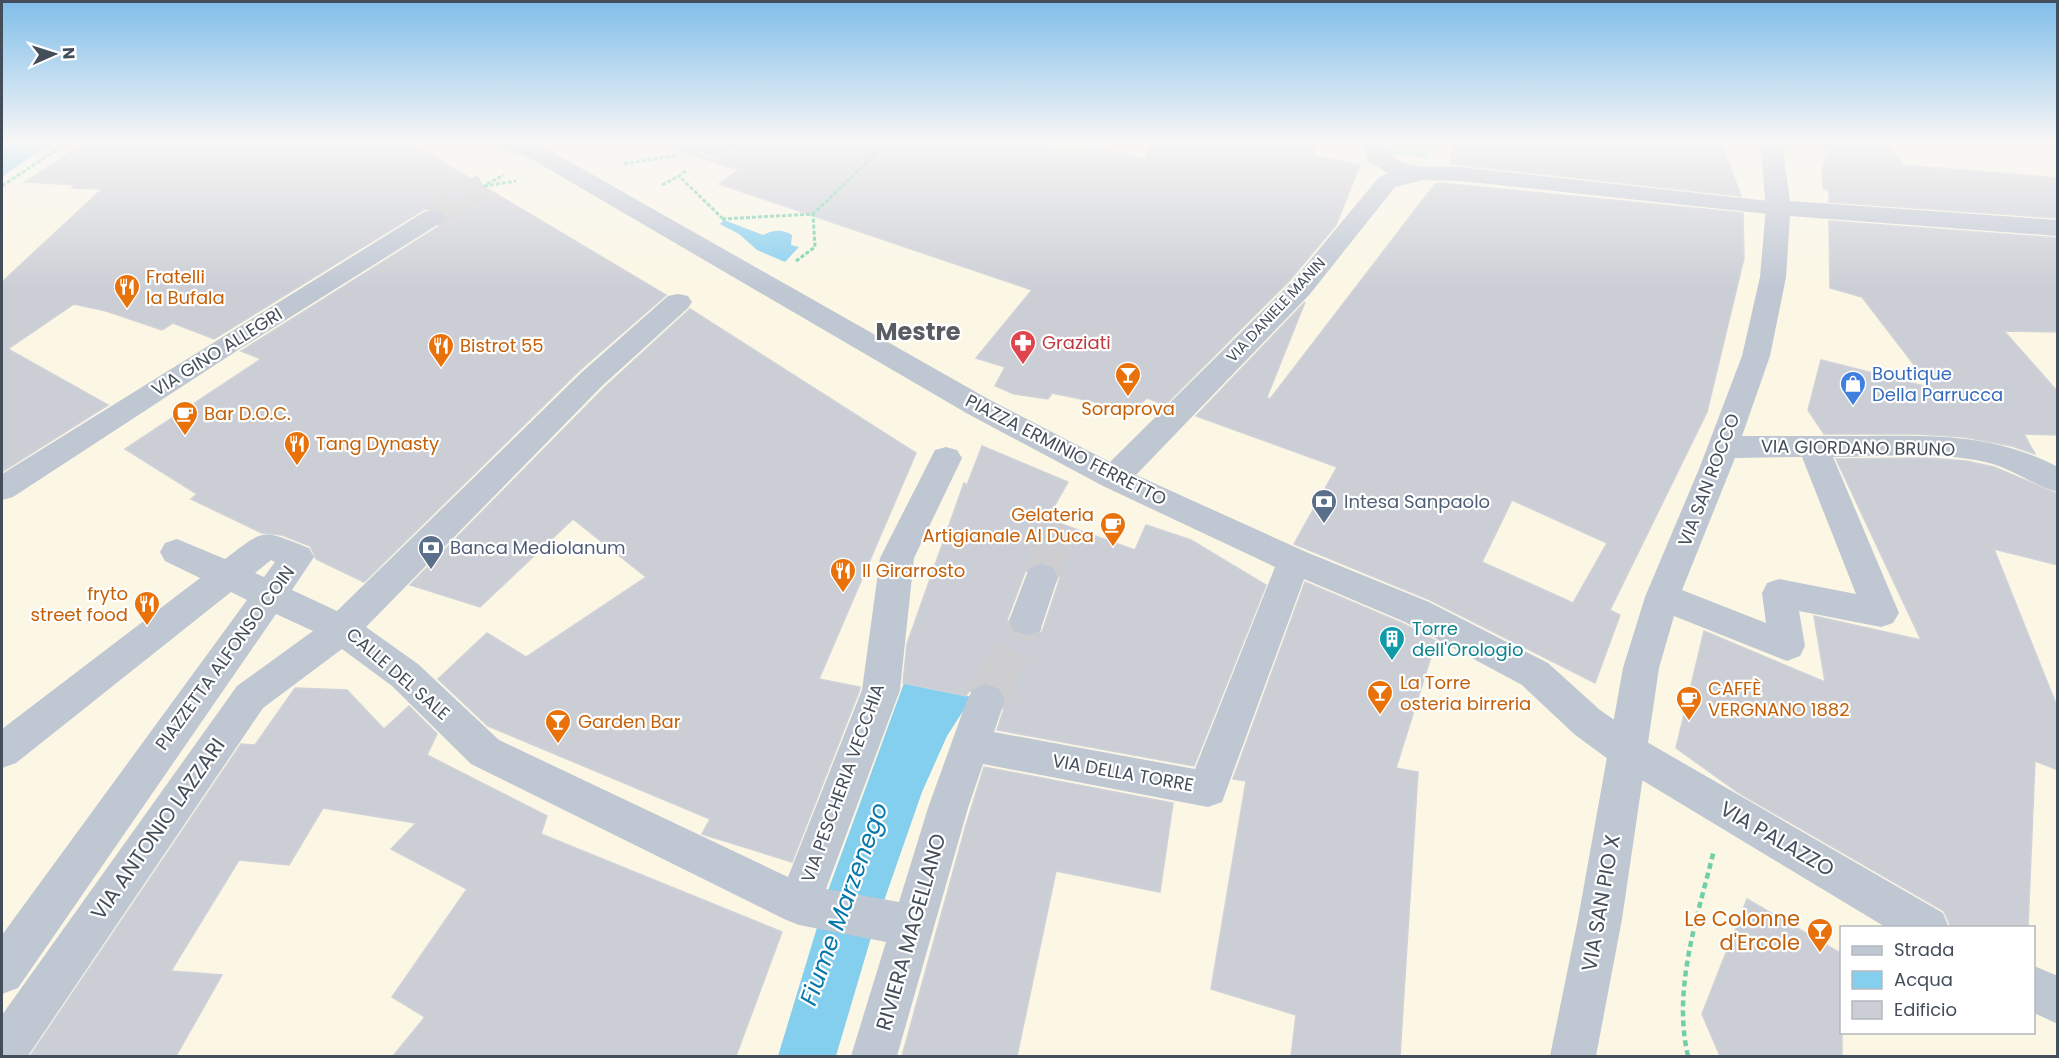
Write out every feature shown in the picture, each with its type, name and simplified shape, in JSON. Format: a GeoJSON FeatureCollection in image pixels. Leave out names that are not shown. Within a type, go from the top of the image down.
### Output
{"type":"FeatureCollection","features":[{"type":"Feature","properties":{"kind":"street","name":"PIAZZA ERMINIO FERRETTO"},"geometry":{"type":"LineString","coordinates":[[604,191],[1117,487],[1417,612],[1534,674],[1587,722],[1626,750]]}},
{"type":"Feature","properties":{"kind":"street","name":"VIA DANIELE MANIN"},"geometry":{"type":"LineString","coordinates":[[1117,487],[1301,288],[1379,191]]}},
{"type":"Feature","properties":{"kind":"street","name":"VIA DANIELE MANIN"},"geometry":{"type":"LineString","coordinates":[[1623,191],[1778,208],[2058,228]]}},
{"type":"Feature","properties":{"kind":"street","name":"VIA SAN ROCCO"},"geometry":{"type":"LineString","coordinates":[[1626,750],[1641,668],[1662,597],[1723,447],[1756,356],[1773,277],[1778,208],[1776,191]]}},
{"type":"Feature","properties":{"kind":"street","name":"VIA GINO ALLEGRI"},"geometry":{"type":"LineString","coordinates":[[2,489],[433,217]]}},
{"type":"Feature","properties":{"kind":"street","name":"CALLE DEL SALE"},"geometry":{"type":"LineString","coordinates":[[678,302],[592,379],[342,629],[405,675],[485,752],[808,906]]}},
{"type":"Feature","properties":{"kind":"street"},"geometry":{"type":"LineString","coordinates":[[1662,597],[1787,646],[1779,593],[1881,613],[1813,446]]}},
{"type":"Feature","properties":{"kind":"street","name":"VIA GIORDANO BRUNO"},"geometry":{"type":"LineString","coordinates":[[1723,447],[1940,446],[1984,451],[2020,461],[2058,481]]}},
{"type":"Feature","properties":{"kind":"street","name":"VIA PESCHERIA VECCHIA"},"geometry":{"type":"LineString","coordinates":[[808,906],[881,690],[897,558],[946,458]]}},
{"type":"Feature","properties":{"kind":"street","name":"PIAZZETTA ALFONSO COIN"},"geometry":{"type":"LineString","coordinates":[[2,751],[267,545],[297,557],[2,972]]}},
{"type":"Feature","properties":{"kind":"street"},"geometry":{"type":"LineString","coordinates":[[177,552],[227,576]]}},
{"type":"Feature","properties":{"kind":"street","name":"VIA DELLA TORRE"},"geometry":{"type":"LineString","coordinates":[[970,745],[1208,789],[1224,739],[1293,561]]}},
{"type":"Feature","properties":{"kind":"street"},"geometry":{"type":"LineString","coordinates":[[1027,621],[1041,577]]}},
{"type":"Feature","properties":{"kind":"street"},"geometry":{"type":"LineString","coordinates":[[269,595],[342,629]]}},
{"type":"Feature","properties":{"kind":"street","name":"VIA ANTONIO LAZZARI"},"geometry":{"type":"LineString","coordinates":[[2,1054],[250,697],[342,629]]}},
{"type":"Feature","properties":{"kind":"street"},"geometry":{"type":"LineString","coordinates":[[970,745],[986,700]]}},
{"type":"Feature","properties":{"kind":"street","name":"RIVIERA MAGELLANO"},"geometry":{"type":"LineString","coordinates":[[874,1056],[898,924],[948,808],[970,745]]}},
{"type":"Feature","properties":{"kind":"street","name":"VIA PALAZZO"},"geometry":{"type":"LineString","coordinates":[[1626,750],[1926,926]]}},
{"type":"Feature","properties":{"kind":"street","name":"VIA SAN PIO X"},"geometry":{"type":"LineString","coordinates":[[1573,1056],[1600,919],[1626,750]]}},
{"type":"Feature","properties":{"kind":"street"},"geometry":{"type":"LineString","coordinates":[[808,906],[898,924]]}},
{"type":"Feature","properties":{"kind":"street"},"geometry":{"type":"LineString","coordinates":[[2035,989],[2058,1002]]}},
{"type":"Feature","properties":{"kind":"path"},"geometry":{"type":"LineString","coordinates":[[695,191],[722,218]]}},
{"type":"Feature","properties":{"kind":"path"},"geometry":{"type":"LineString","coordinates":[[690,241],[722,218],[813,214],[837,191]]}},
{"type":"Feature","properties":{"kind":"path"},"geometry":{"type":"LineString","coordinates":[[766,284],[815,247],[813,214]]}},
{"type":"Feature","properties":{"kind":"path"},"geometry":{"type":"LineString","coordinates":[[1688,1056],[1684,1048],[1682,991],[1723,808]]}},
{"type":"Feature","properties":{"kind":"shaded area"},"geometry":{"type":"Polygon","coordinates":[[[2,191],[2057,191],[2057,1056],[2,1056],[2,191]]]}},
{"type":"Feature","properties":{"kind":"water"},"geometry":{"type":"Polygon","coordinates":[[[724,220],[763,235],[777,231],[788,233],[792,235],[791,245],[799,247],[785,262],[757,250],[739,234],[720,224],[724,220]]]}},
{"type":"Feature","properties":{"kind":"water","name":"Fiume Marzenego"},"geometry":{"type":"Polygon","coordinates":[[[904,683],[972,697],[947,736],[922,792],[870,941],[836,1056],[778,1056],[829,888],[904,683]]]}},
{"type":"Feature","properties":{"kind":"building"},"geometry":{"type":"Polygon","coordinates":[[[99,191],[492,191],[666,295],[580,370],[364,582],[316,559],[310,546],[282,535],[262,533],[191,499],[197,494],[125,449],[261,359],[241,351],[443,224],[447,218],[444,211],[433,208],[423,210],[214,339],[173,323],[162,330],[106,311],[74,304],[8,349],[108,405],[2,472],[2,282],[99,191]]]}},
{"type":"Feature","properties":{"kind":"building"},"geometry":{"type":"Polygon","coordinates":[[[741,191],[1349,191],[1336,225],[1290,280],[1165,405],[1147,398],[1133,410],[1052,393],[1048,399],[1014,394],[995,386],[1005,367],[976,358],[1032,290],[741,191]]]}},
{"type":"Feature","properties":{"kind":"building"},"geometry":{"type":"Polygon","coordinates":[[[1429,191],[1525,191],[1743,213],[1744,258],[1707,412],[1610,610],[1620,615],[1595,683],[1430,600],[1294,544],[1337,467],[1196,416],[1305,302],[1267,397],[1270,399],[1429,191]],[[1512,500],[1482,562],[1573,603],[1607,543],[1512,500]]]}},
{"type":"Feature","properties":{"kind":"building"},"geometry":{"type":"Polygon","coordinates":[[[1699,191],[1739,191],[1741,196],[1699,191]]]}},
{"type":"Feature","properties":{"kind":"building"},"geometry":{"type":"Polygon","coordinates":[[[1829,191],[2058,191],[2058,218],[1829,202],[1829,191]]]}},
{"type":"Feature","properties":{"kind":"building"},"geometry":{"type":"Polygon","coordinates":[[[1829,221],[2058,238],[2058,332],[2004,331],[2058,392],[2058,435],[2024,434],[2035,454],[2012,446],[1964,437],[1916,434],[1824,434],[1808,410],[1821,360],[1932,388],[1862,297],[1830,288],[1829,221]]]}},
{"type":"Feature","properties":{"kind":"building"},"geometry":{"type":"Polygon","coordinates":[[[690,309],[916,453],[819,679],[860,687],[860,689],[792,862],[702,834],[710,819],[488,726],[438,679],[487,633],[526,657],[646,577],[573,519],[480,607],[410,585],[604,388],[690,309]]]}},
{"type":"Feature","properties":{"kind":"building"},"geometry":{"type":"Polygon","coordinates":[[[982,446],[1068,482],[1047,519],[1135,550],[1146,525],[1191,540],[1266,585],[1194,766],[997,730],[1007,699],[1000,687],[987,682],[972,687],[966,696],[903,683],[907,644],[964,483],[967,485],[982,446]],[[1042,562],[1027,567],[1007,620],[1012,632],[1026,637],[1042,632],[1060,578],[1055,567],[1042,562]]]}},
{"type":"Feature","properties":{"kind":"building"},"geometry":{"type":"Polygon","coordinates":[[[1928,458],[1966,461],[1994,467],[2058,494],[2058,565],[1994,549],[2058,709],[2058,770],[2035,761],[2028,926],[1951,926],[1944,911],[1739,793],[1676,748],[1704,631],[1825,682],[1814,616],[1921,640],[1836,459],[1928,458]]]}},
{"type":"Feature","properties":{"kind":"building"},"geometry":{"type":"Polygon","coordinates":[[[1305,582],[1404,624],[1436,641],[1396,768],[1418,772],[1400,1056],[1291,1056],[1296,1015],[1211,989],[1246,781],[1233,779],[1305,582]]]}},
{"type":"Feature","properties":{"kind":"building"},"geometry":{"type":"Polygon","coordinates":[[[295,688],[347,690],[384,729],[409,706],[437,734],[427,755],[547,816],[541,834],[782,932],[736,1056],[393,1056],[425,1017],[392,997],[467,889],[391,849],[416,823],[323,808],[289,865],[239,860],[171,971],[222,975],[176,1056],[30,1056],[241,744],[255,745],[295,688]]]}},
{"type":"Feature","properties":{"kind":"building"},"geometry":{"type":"Polygon","coordinates":[[[984,767],[1173,803],[1160,892],[1056,871],[1017,1056],[902,1056],[966,825],[984,767]]]}},
{"type":"Feature","properties":{"kind":"building"},"geometry":{"type":"Polygon","coordinates":[[[1747,899],[1840,953],[1842,1056],[1720,1056],[1702,1014],[1747,899]]]}},
{"type":"Feature","properties":{"kind":"tunnel"},"geometry":{"type":"LineString","coordinates":[[433,217],[475,191]]}},
{"type":"Feature","properties":{"kind":"tunnel"},"geometry":{"type":"LineString","coordinates":[[1041,577],[1061,524]]}},
{"type":"Feature","properties":{"kind":"tunnel"},"geometry":{"type":"LineString","coordinates":[[997,679],[1027,621]]}},
{"type":"Feature","properties":{"kind":"tunnel"},"geometry":{"type":"LineString","coordinates":[[986,700],[998,677]]}},
{"type":"Feature","properties":{"kind":"place","name":"Fratelli la Bufala"},"geometry":{"type":"Point","coordinates":[127,310]}},
{"type":"Feature","properties":{"kind":"place","name":"Graziati"},"geometry":{"type":"Point","coordinates":[1023,366]}},
{"type":"Feature","properties":{"kind":"place","name":"Bistrot 55"},"geometry":{"type":"Point","coordinates":[441,369]}},
{"type":"Feature","properties":{"kind":"place","name":"Soraprova"},"geometry":{"type":"Point","coordinates":[1128,398]}},
{"type":"Feature","properties":{"kind":"place","name":"Boutique Della Parrucca"},"geometry":{"type":"Point","coordinates":[1853,407]}},
{"type":"Feature","properties":{"kind":"place","name":"Bar D.O.C."},"geometry":{"type":"Point","coordinates":[185,437]}},
{"type":"Feature","properties":{"kind":"place","name":"Tang Dynasty"},"geometry":{"type":"Point","coordinates":[297,467]}},
{"type":"Feature","properties":{"kind":"place","name":"Intesa Sanpaolo"},"geometry":{"type":"Point","coordinates":[1324,525]}},
{"type":"Feature","properties":{"kind":"place","name":"Gelateria Artigianale Al Duca"},"geometry":{"type":"Point","coordinates":[1113,548]}},
{"type":"Feature","properties":{"kind":"place","name":"Banca Mediolanum"},"geometry":{"type":"Point","coordinates":[431,571]}},
{"type":"Feature","properties":{"kind":"place","name":"Il Girarrosto"},"geometry":{"type":"Point","coordinates":[843,594]}},
{"type":"Feature","properties":{"kind":"place","name":"fryto street food"},"geometry":{"type":"Point","coordinates":[147,627]}},
{"type":"Feature","properties":{"kind":"place","name":"Torre dell'Orologio"},"geometry":{"type":"Point","coordinates":[1392,662]}},
{"type":"Feature","properties":{"kind":"place","name":"La Torre osteria birreria"},"geometry":{"type":"Point","coordinates":[1380,716]}},
{"type":"Feature","properties":{"kind":"place","name":"CAFFÈ VERGNANO 1882"},"geometry":{"type":"Point","coordinates":[1689,722]}},
{"type":"Feature","properties":{"kind":"place","name":"Garden Bar"},"geometry":{"type":"Point","coordinates":[558,745]}},
{"type":"Feature","properties":{"kind":"place","name":"Le Colonne d'Ercole"},"geometry":{"type":"Point","coordinates":[1820,954]}},
{"type":"Feature","properties":{"kind":"district","name":"Mestre"},"geometry":{"type":"Point","coordinates":[918,332]}}]}
